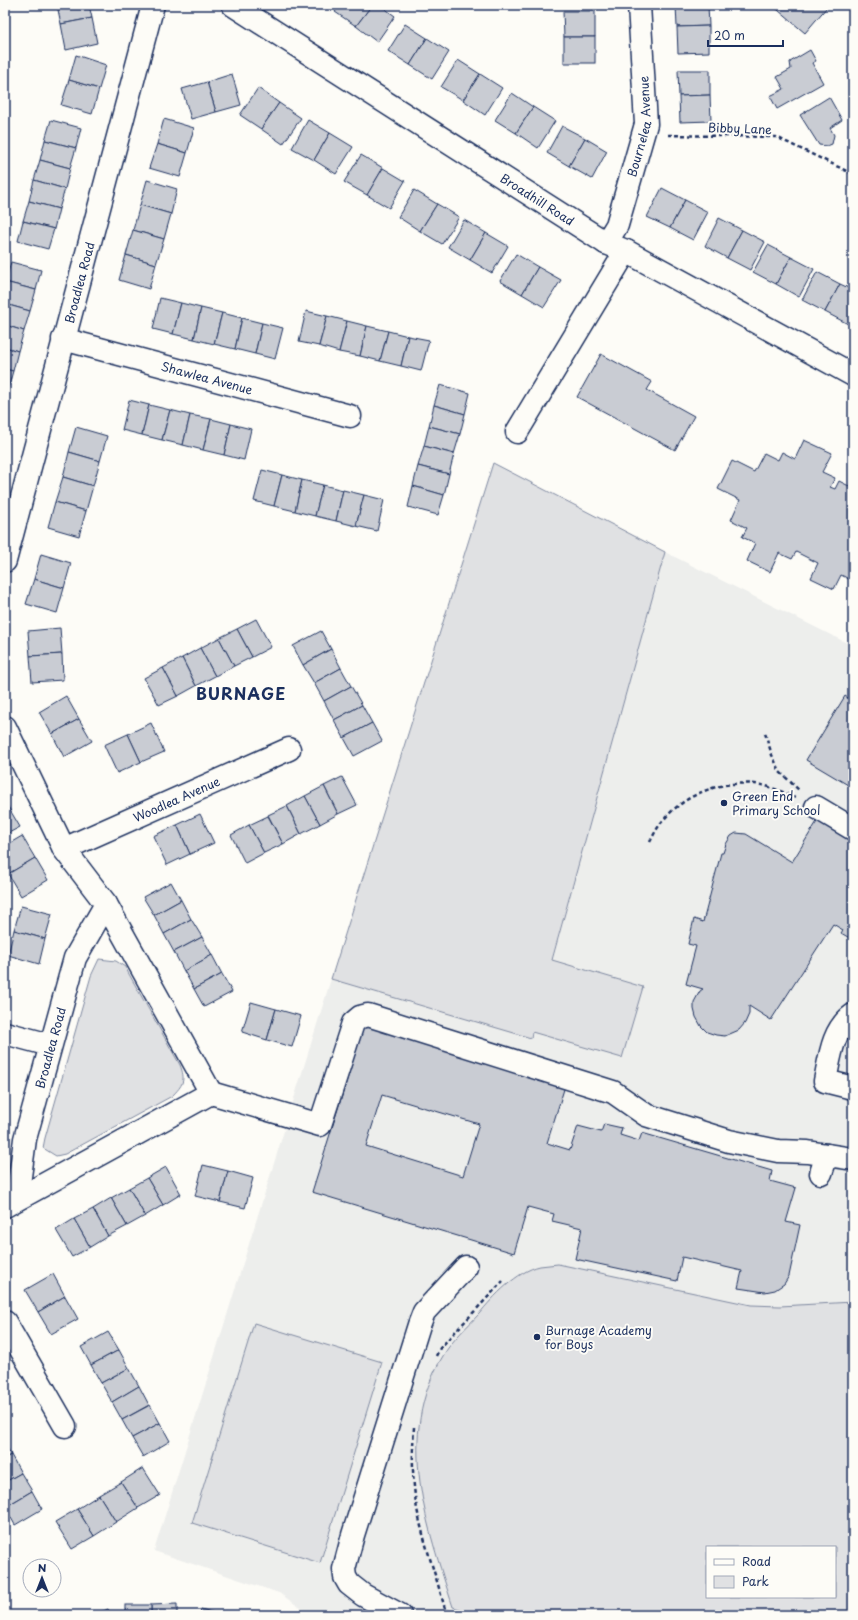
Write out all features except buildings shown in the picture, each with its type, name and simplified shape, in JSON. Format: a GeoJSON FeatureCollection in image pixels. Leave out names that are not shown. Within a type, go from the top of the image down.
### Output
{"type":"FeatureCollection","features":[{"type":"Feature","properties":{"kind":"street","name":"Broadlea Road"},"geometry":{"type":"LineString","coordinates":[[5,561],[153,5]]}},
{"type":"Feature","properties":{"kind":"street","name":"Broadhill Road"},"geometry":{"type":"LineString","coordinates":[[233,5],[606,243],[626,251],[853,375]]}},
{"type":"Feature","properties":{"kind":"street","name":"Bournelea Avenue"},"geometry":{"type":"LineString","coordinates":[[606,243],[618,224],[646,124],[639,5]]}},
{"type":"Feature","properties":{"kind":"street"},"geometry":{"type":"LineString","coordinates":[[517,432],[626,251]]}},
{"type":"Feature","properties":{"kind":"street","name":"Shawlea Avenue"},"geometry":{"type":"LineString","coordinates":[[63,339],[350,416]]}},
{"type":"Feature","properties":{"kind":"street"},"geometry":{"type":"LineString","coordinates":[[5,727],[64,849],[106,904],[211,1093],[320,1125],[353,1023],[360,1017],[368,1015],[614,1092],[646,1115],[729,1141],[778,1151],[808,1152],[824,1164],[853,1159]]}},
{"type":"Feature","properties":{"kind":"street","name":"Woodlea Avenue"},"geometry":{"type":"LineString","coordinates":[[64,849],[289,749]]}},
{"type":"Feature","properties":{"kind":"street"},"geometry":{"type":"LineString","coordinates":[[816,807],[853,829]]}},
{"type":"Feature","properties":{"kind":"street","name":"Broadlea Road"},"geometry":{"type":"LineString","coordinates":[[11,1203],[25,1139],[75,958],[106,904]]}},
{"type":"Feature","properties":{"kind":"street"},"geometry":{"type":"LineString","coordinates":[[853,1015],[841,1026],[834,1041],[825,1081],[853,1088]]}},
{"type":"Feature","properties":{"kind":"street"},"geometry":{"type":"LineString","coordinates":[[5,1033],[50,1045]]}},
{"type":"Feature","properties":{"kind":"street","name":"Broadlea Road"},"geometry":{"type":"LineString","coordinates":[[11,1203],[211,1093]]}},
{"type":"Feature","properties":{"kind":"street"},"geometry":{"type":"LineString","coordinates":[[400,1615],[363,1595],[349,1584],[345,1577],[344,1569],[353,1535],[424,1312],[466,1267]]}},
{"type":"Feature","properties":{"kind":"street"},"geometry":{"type":"LineString","coordinates":[[5,1322],[65,1426]]}},
{"type":"Feature","properties":{"kind":"path","name":"Bibby Lane"},"geometry":{"type":"LineString","coordinates":[[643,135],[776,137],[853,174]]}},
{"type":"Feature","properties":{"kind":"path"},"geometry":{"type":"LineString","coordinates":[[765,733],[772,755],[780,772],[816,807]]}},
{"type":"Feature","properties":{"kind":"path"},"geometry":{"type":"LineString","coordinates":[[650,842],[661,823],[685,800],[711,788],[739,783],[766,786],[816,807]]}},
{"type":"Feature","properties":{"kind":"path"},"geometry":{"type":"LineString","coordinates":[[434,1361],[440,1348],[503,1281]]}},
{"type":"Feature","properties":{"kind":"path"},"geometry":{"type":"LineString","coordinates":[[414,1426],[414,1481],[418,1517],[445,1609],[449,1611],[448,1615]]}},
{"type":"Feature","properties":{"kind":"shaded area","name":"Burnage Academy for Boys"},"geometry":{"type":"Polygon","coordinates":[[[665,552],[853,646],[853,1615],[311,1615],[279,1593],[154,1551],[331,979],[531,1038],[665,552]]]}},
{"type":"Feature","properties":{"kind":"green space"},"geometry":{"type":"Polygon","coordinates":[[[493,463],[665,552],[552,960],[643,987],[622,1058],[532,1032],[531,1038],[331,979],[493,463]]]}},
{"type":"Feature","properties":{"kind":"green space"},"geometry":{"type":"Polygon","coordinates":[[[99,959],[116,961],[125,967],[180,1065],[183,1078],[179,1089],[172,1096],[65,1154],[56,1156],[43,1148],[45,1138],[91,976],[99,959]]]}},
{"type":"Feature","properties":{"kind":"green space"},"geometry":{"type":"Polygon","coordinates":[[[558,1264],[751,1305],[780,1306],[853,1302],[853,1615],[480,1615],[453,1607],[425,1513],[420,1481],[418,1449],[420,1418],[428,1386],[443,1356],[451,1345],[491,1300],[514,1279],[531,1269],[540,1266],[558,1264]]]}},
{"type":"Feature","properties":{"kind":"green space"},"geometry":{"type":"Polygon","coordinates":[[[254,1323],[382,1362],[320,1563],[192,1523],[254,1323]]]}},
{"type":"Feature","properties":{"kind":"place","name":"Green End Primary School"},"geometry":{"type":"Point","coordinates":[724,803]}},
{"type":"Feature","properties":{"kind":"place","name":"Burnage Academy for Boys"},"geometry":{"type":"Point","coordinates":[537,1337]}},
{"type":"Feature","properties":{"kind":"district","name":"BURNAGE"},"geometry":{"type":"Point","coordinates":[241,693]}}]}
